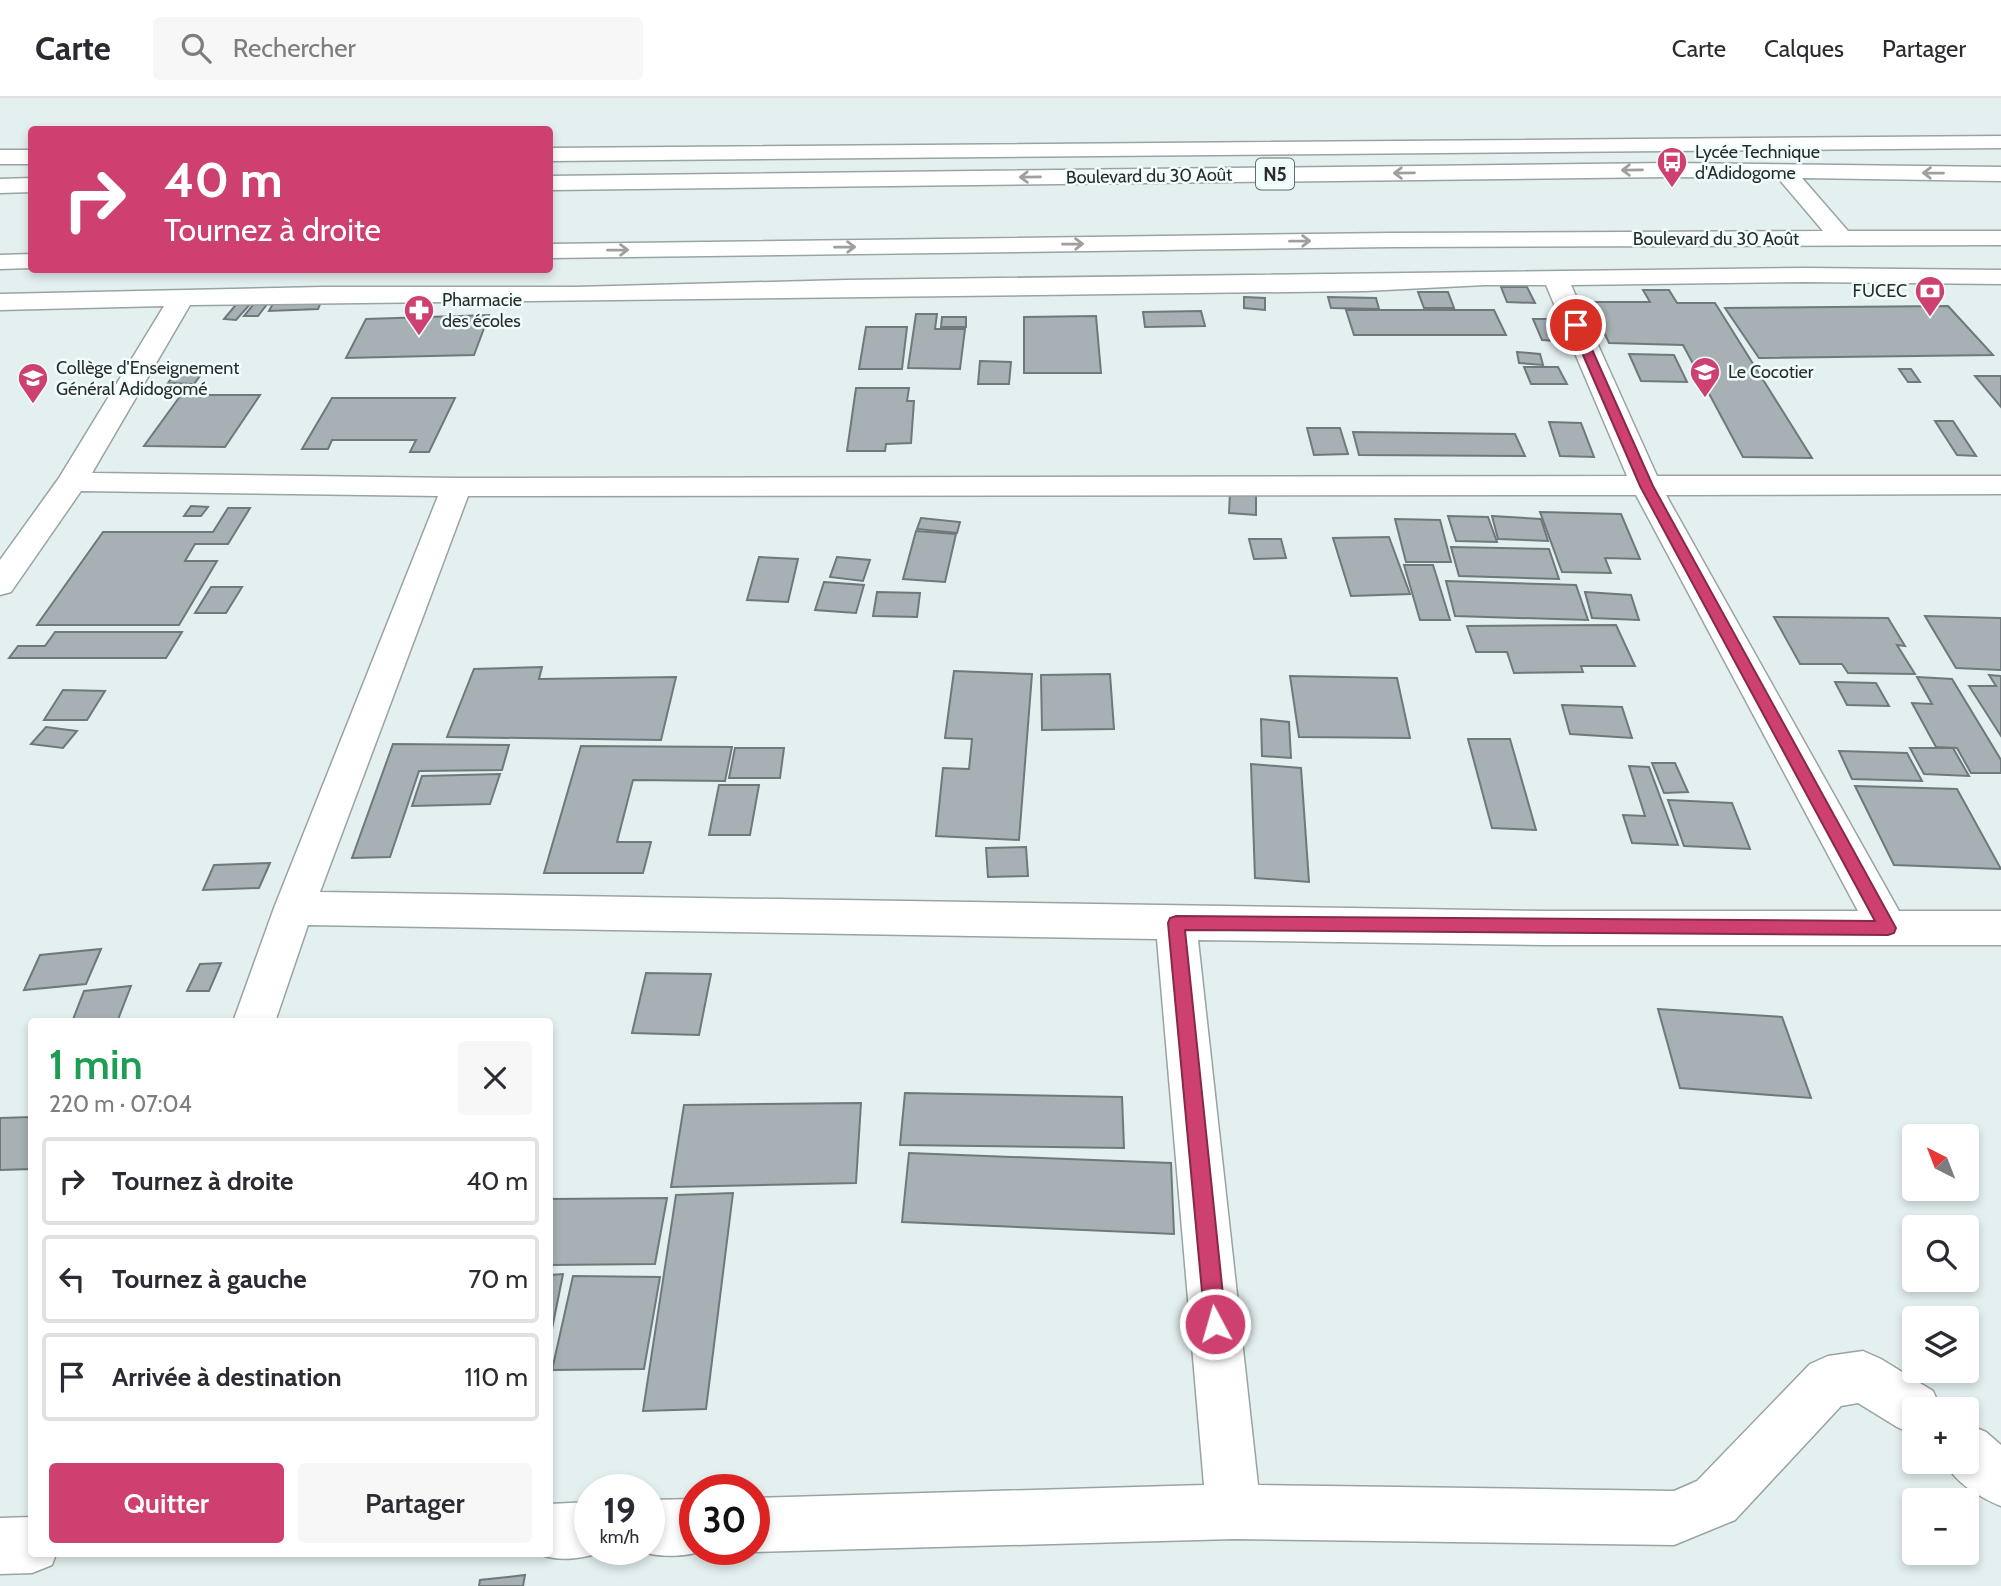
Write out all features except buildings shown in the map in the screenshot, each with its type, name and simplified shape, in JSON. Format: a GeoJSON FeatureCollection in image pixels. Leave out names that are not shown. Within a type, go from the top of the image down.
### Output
{"type":"FeatureCollection","features":[{"type":"Feature","properties":{"kind":"main road"},"geometry":{"type":"LineString","coordinates":[[553,155],[2001,142]]}},
{"type":"Feature","properties":{"kind":"main road"},"geometry":{"type":"LineString","coordinates":[[0,157],[28,157]]}},
{"type":"Feature","properties":{"kind":"main road"},"geometry":{"type":"LineString","coordinates":[[1784,171],[1842,239]]}},
{"type":"Feature","properties":{"kind":"main road","name":"Boulevard du 30 Août"},"geometry":{"type":"LineString","coordinates":[[553,183],[1784,171],[2001,174]]}},
{"type":"Feature","properties":{"kind":"main road"},"geometry":{"type":"LineString","coordinates":[[0,186],[28,186]]}},
{"type":"Feature","properties":{"kind":"main road","name":"Boulevard du 30 Août"},"geometry":{"type":"LineString","coordinates":[[553,251],[1391,240],[2001,238]]}},
{"type":"Feature","properties":{"kind":"main road"},"geometry":{"type":"LineString","coordinates":[[0,262],[28,261]]}},
{"type":"Feature","properties":{"kind":"main road"},"geometry":{"type":"LineString","coordinates":[[0,302],[322,295],[575,295],[1806,275],[2001,277]]}},
{"type":"Feature","properties":{"kind":"main road"},"geometry":{"type":"LineString","coordinates":[[1556,279],[1646,486],[1888,928]]}},
{"type":"Feature","properties":{"kind":"main road"},"geometry":{"type":"LineString","coordinates":[[0,584],[72,482],[181,299]]}},
{"type":"Feature","properties":{"kind":"main road"},"geometry":{"type":"LineString","coordinates":[[72,482],[457,487],[2001,485]]}},
{"type":"Feature","properties":{"kind":"main road"},"geometry":{"type":"LineString","coordinates":[[255,1018],[294,908],[457,487]]}},
{"type":"Feature","properties":{"kind":"main road"},"geometry":{"type":"LineString","coordinates":[[294,908],[1176,923],[2001,928]]}},
{"type":"Feature","properties":{"kind":"main road"},"geometry":{"type":"LineString","coordinates":[[1176,923],[1234,1512]]}},
{"type":"Feature","properties":{"kind":"main road"},"geometry":{"type":"LineString","coordinates":[[770,1525],[1234,1512],[1674,1518],[1716,1501],[1828,1382],[1863,1377],[1902,1401]]}},
{"type":"Feature","properties":{"kind":"main road"},"geometry":{"type":"LineString","coordinates":[[1979,1461],[2001,1479]]}},
{"type":"Feature","properties":{"kind":"main road"},"geometry":{"type":"LineString","coordinates":[[553,1531],[574,1530]]}},
{"type":"Feature","properties":{"kind":"main road"},"geometry":{"type":"LineString","coordinates":[[0,1546],[28,1545]]}},
{"type":"Feature","properties":{"kind":"place","name":"Lycée Technique d'Adidogome"},"geometry":{"type":"Point","coordinates":[1672,189]}},
{"type":"Feature","properties":{"kind":"place","name":"FUCEC"},"geometry":{"type":"Point","coordinates":[1930,318]}},
{"type":"Feature","properties":{"kind":"place","name":"Pharmacie des écoles"},"geometry":{"type":"Point","coordinates":[419,337]}},
{"type":"Feature","properties":{"kind":"place","name":"Le Cocotier"},"geometry":{"type":"Point","coordinates":[1705,399]}},
{"type":"Feature","properties":{"kind":"place","name":"Collège d'Enseignement Général Adidogomé"},"geometry":{"type":"Point","coordinates":[33,405]}},
{"type":"Feature","properties":{"kind":"route"},"geometry":{"type":"LineString","coordinates":[[1215,1324],[1176,923],[1545,928],[1888,928],[1646,486],[1576,325]]}}]}
